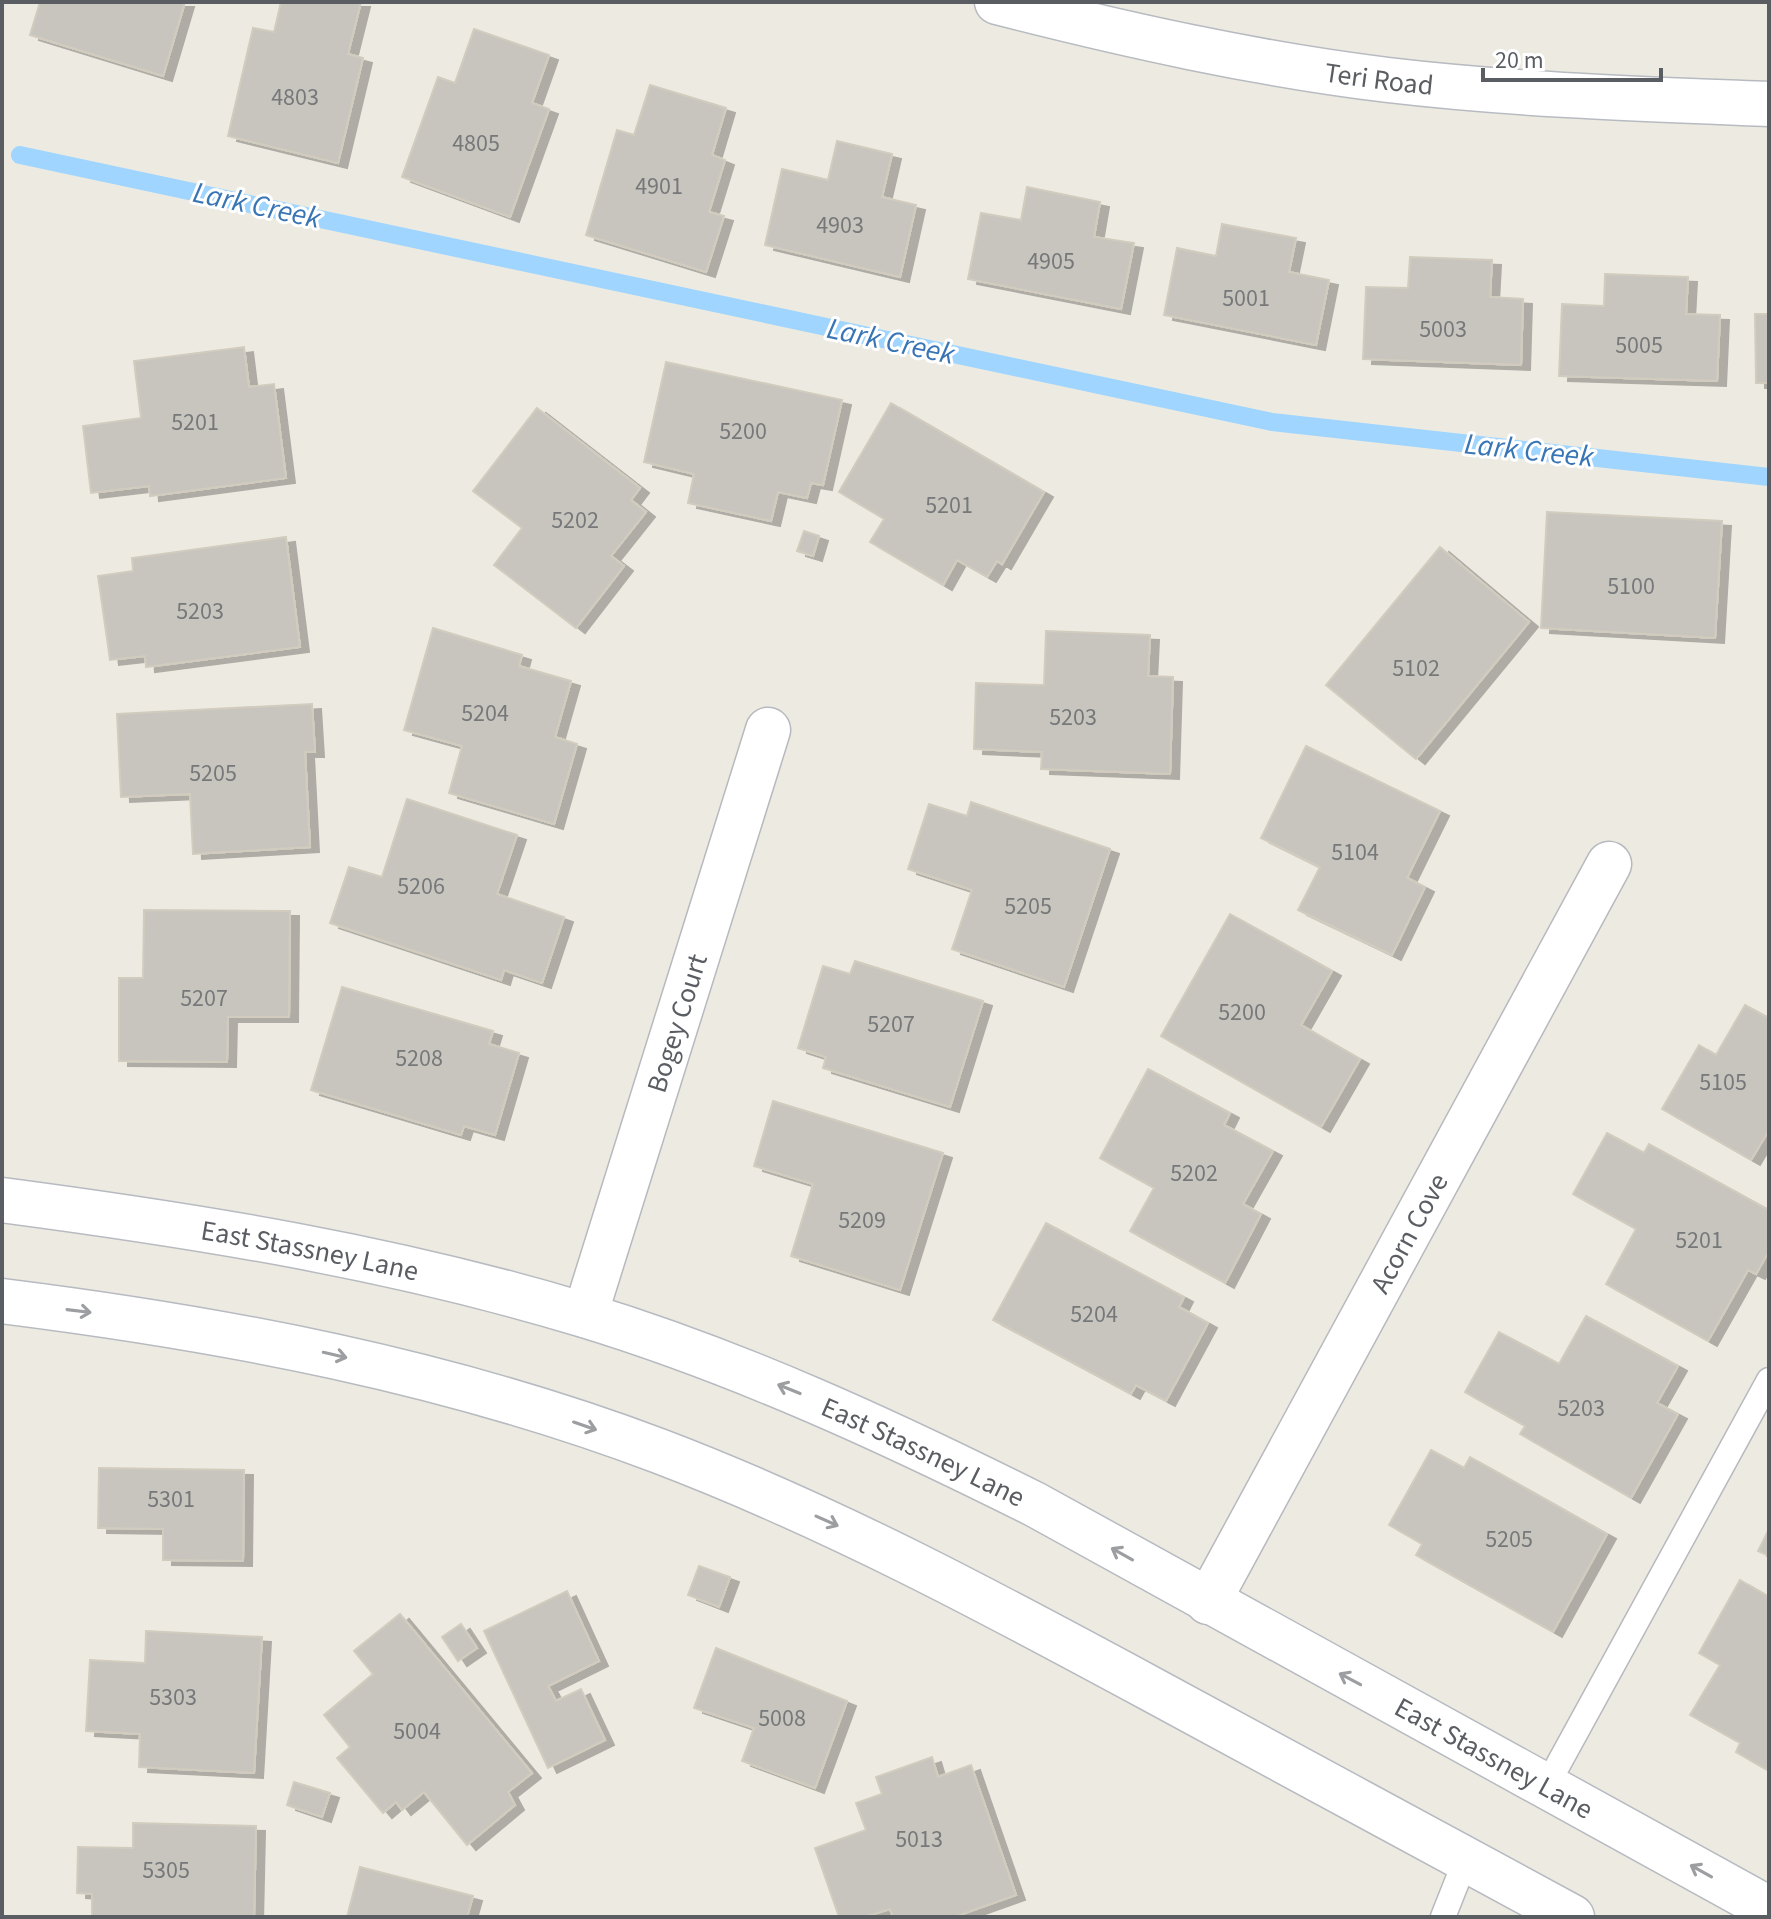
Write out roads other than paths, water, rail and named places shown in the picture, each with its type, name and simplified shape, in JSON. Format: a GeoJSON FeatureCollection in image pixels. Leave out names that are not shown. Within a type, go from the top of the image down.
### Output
{"type":"FeatureCollection","features":[{"type":"Feature","properties":{"kind":"main road","name":"Teri Road"},"geometry":{"type":"LineString","coordinates":[[997,2],[1240,57],[1388,80],[1537,94],[1769,104]]}},
{"type":"Feature","properties":{"kind":"main road","name":"Bogey Court"},"geometry":{"type":"LineString","coordinates":[[585,1315],[768,730]]}},
{"type":"Feature","properties":{"kind":"main road","name":"Acorn Cove"},"geometry":{"type":"LineString","coordinates":[[1208,1602],[1609,864]]}},
{"type":"Feature","properties":{"kind":"main road","name":"East Stassney Lane"},"geometry":{"type":"LineString","coordinates":[[2,1200],[211,1227],[328,1249],[585,1315],[798,1393],[916,1445],[1036,1505],[1769,1909]]}},
{"type":"Feature","properties":{"kind":"main road"},"geometry":{"type":"LineString","coordinates":[[2,1301],[194,1328],[315,1351],[420,1375],[527,1406],[656,1450],[875,1543],[1572,1917]]}},
{"type":"Feature","properties":{"kind":"lane"},"geometry":{"type":"LineString","coordinates":[[1547,1785],[1769,1380]]}},
{"type":"Feature","properties":{"kind":"lane"},"geometry":{"type":"LineString","coordinates":[[1443,1917],[1466,1859]]}},
{"type":"Feature","properties":{"kind":"waterway","name":"Lark Creek"},"geometry":{"type":"LineString","coordinates":[[20,155],[1272,422],[1769,477]]}}]}
